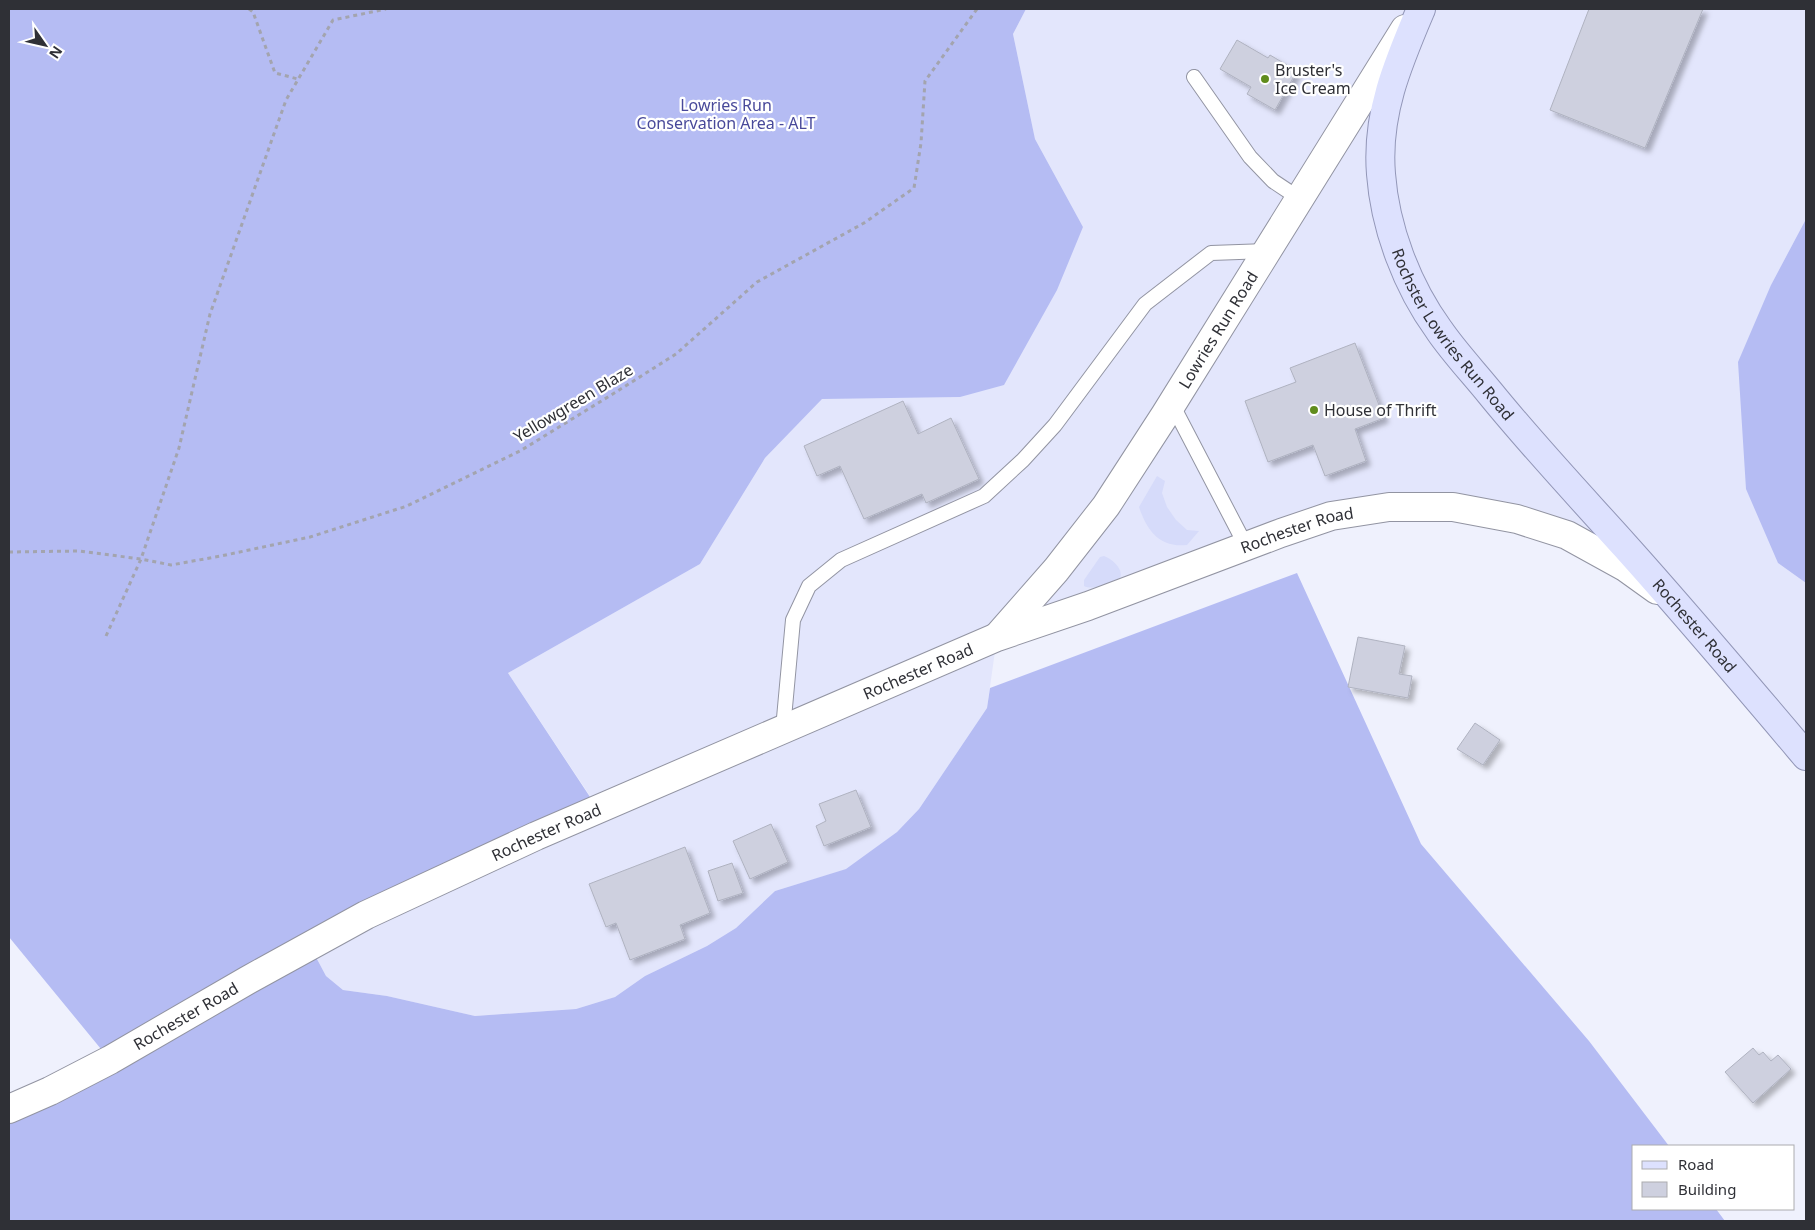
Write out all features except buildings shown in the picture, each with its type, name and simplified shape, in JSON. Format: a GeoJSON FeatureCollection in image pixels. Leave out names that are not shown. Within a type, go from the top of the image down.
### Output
{"type":"FeatureCollection","features":[{"type":"Feature","properties":{"kind":"main road","name":"Rochster Lowries Run Road"},"geometry":{"type":"LineString","coordinates":[[1419,9],[1395,70],[1385,109],[1380,140],[1381,174],[1386,207],[1394,238],[1421,302],[1439,330],[1535,446],[1677,604]]}},
{"type":"Feature","properties":{"kind":"main road","name":"Rochester Road"},"geometry":{"type":"LineString","coordinates":[[1677,604],[1806,756]]}},
{"type":"Feature","properties":{"kind":"street","name":"Lowries Run Road"},"geometry":{"type":"LineString","coordinates":[[997,637],[1056,570],[1106,506],[1419,9]]}},
{"type":"Feature","properties":{"kind":"street","name":"Rochester Road"},"geometry":{"type":"LineString","coordinates":[[9,1109],[50,1091],[110,1060],[248,980],[366,915],[536,836],[997,637],[1088,606],[1331,516],[1389,507],[1453,506],[1517,518],[1567,535],[1625,567],[1677,604]]}},
{"type":"Feature","properties":{"kind":"lane"},"geometry":{"type":"LineString","coordinates":[[1194,77],[1250,157],[1273,181],[1300,199]]}},
{"type":"Feature","properties":{"kind":"lane"},"geometry":{"type":"LineString","coordinates":[[783,729],[793,620],[809,586],[841,560],[984,496],[1023,460],[1055,425],[1144,304],[1211,252],[1267,251]]}},
{"type":"Feature","properties":{"kind":"lane"},"geometry":{"type":"LineString","coordinates":[[1172,404],[1246,546]]}},
{"type":"Feature","properties":{"kind":"path"},"geometry":{"type":"LineString","coordinates":[[249,9],[253,12],[275,73],[299,79]]}},
{"type":"Feature","properties":{"kind":"path"},"geometry":{"type":"LineString","coordinates":[[106,636],[141,559],[179,448],[210,314],[286,100],[333,20],[386,9]]}},
{"type":"Feature","properties":{"kind":"path","name":"Yellowgreen Blaze"},"geometry":{"type":"LineString","coordinates":[[9,552],[78,551],[171,565],[221,556],[310,537],[408,506],[520,451],[676,354],[758,282],[864,223],[914,188],[921,143],[925,81],[977,9]]}},
{"type":"Feature","properties":{"kind":"shaded area"},"geometry":{"type":"Polygon","coordinates":[[[1026,9],[1806,9],[1806,219],[1771,285],[1778,563],[1806,583],[1806,756],[1677,604],[1567,535],[1389,507],[997,637],[987,708],[919,809],[897,832],[847,869],[775,891],[736,928],[707,946],[645,976],[615,997],[576,1009],[475,1016],[387,996],[343,990],[326,976],[310,946],[598,808],[508,673],[700,564],[765,458],[822,398],[960,397],[1083,227],[1035,139],[1013,34],[1026,9]]]}},
{"type":"Feature","properties":{"kind":"shaded area"},"geometry":{"type":"Polygon","coordinates":[[[1157,476],[1165,481],[1162,493],[1167,507],[1176,520],[1187,530],[1199,531],[1187,545],[1169,544],[1162,541],[1151,530],[1142,516],[1139,507],[1157,476]]]}},
{"type":"Feature","properties":{"kind":"shaded area"},"geometry":{"type":"Polygon","coordinates":[[[1104,556],[1114,562],[1119,568],[1120,578],[1097,587],[1084,586],[1084,580],[1100,557],[1104,556]]]}},
{"type":"Feature","properties":{"kind":"green space","name":"Lowries Run Conservation Area - ALT"},"geometry":{"type":"Polygon","coordinates":[[[9,9],[1026,9],[1013,34],[1035,139],[1083,227],[1057,290],[1004,385],[960,397],[822,399],[765,458],[700,564],[508,673],[598,809],[310,946],[326,976],[343,990],[387,996],[475,1016],[576,1009],[615,997],[645,976],[707,946],[736,928],[775,891],[846,869],[897,832],[919,809],[987,708],[990,688],[1297,573],[1421,844],[1589,1041],[1668,1145],[1632,1145],[1632,1210],[1717,1210],[1725,1221],[9,1221],[9,1109],[110,1060],[9,937],[9,9]]]}},
{"type":"Feature","properties":{"kind":"green space"},"geometry":{"type":"Polygon","coordinates":[[[1806,219],[1806,583],[1778,563],[1746,489],[1738,362],[1771,285],[1806,219]]]}},
{"type":"Feature","properties":{"kind":"place","name":"Bruster's Ice Cream"},"geometry":{"type":"Point","coordinates":[1265,79]}},
{"type":"Feature","properties":{"kind":"place","name":"House of Thrift"},"geometry":{"type":"Point","coordinates":[1314,410]}}]}
